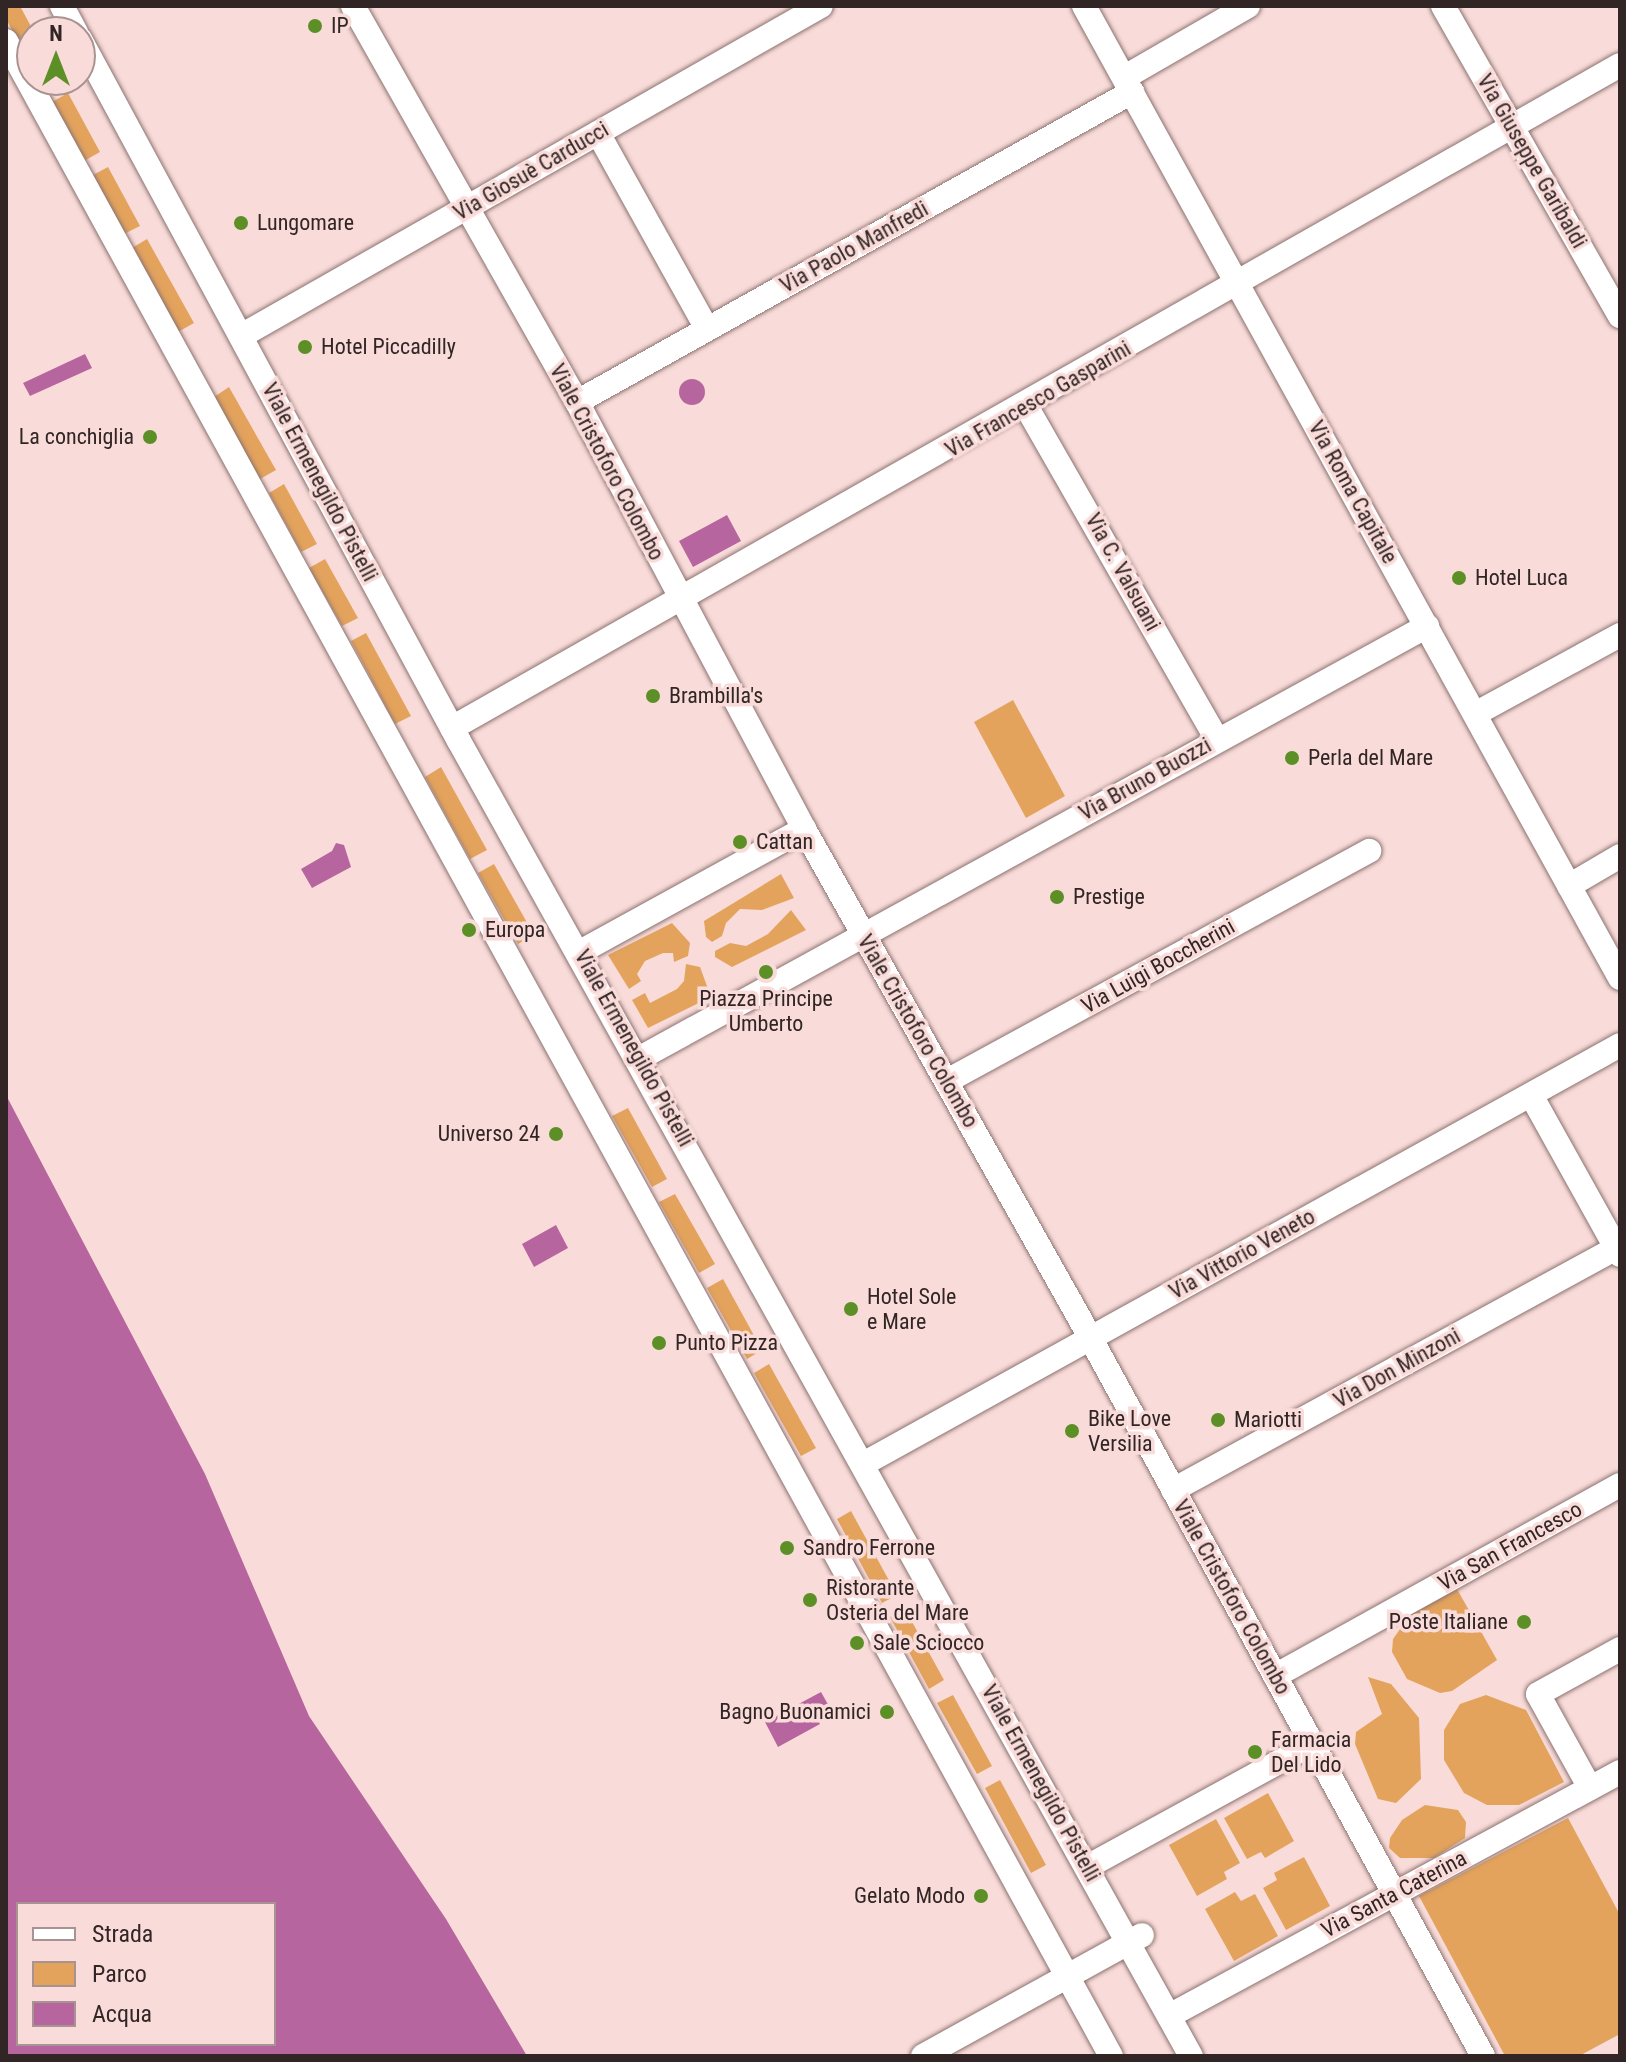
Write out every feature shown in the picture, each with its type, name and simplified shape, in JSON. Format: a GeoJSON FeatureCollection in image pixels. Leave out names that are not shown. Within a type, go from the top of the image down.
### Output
{"type":"FeatureCollection","features":[{"type":"Feature","properties":{"kind":"street","name":"Viale Cristoforo Colombo"},"geometry":{"type":"LineString","coordinates":[[353,6],[577,402],[804,829],[1090,1338],[1483,2056]]}},
{"type":"Feature","properties":{"kind":"street","name":"Via Giosuè Carducci"},"geometry":{"type":"LineString","coordinates":[[241,336],[821,6]]}},
{"type":"Feature","properties":{"kind":"street","name":"Via Roma Capitale"},"geometry":{"type":"LineString","coordinates":[[1084,6],[1620,978]]}},
{"type":"Feature","properties":{"kind":"street","name":"Via Paolo Manfredi"},"geometry":{"type":"LineString","coordinates":[[577,402],[1128,85],[1248,6]]}},
{"type":"Feature","properties":{"kind":"street","name":"Via Giuseppe Garibaldi"},"geometry":{"type":"LineString","coordinates":[[1443,6],[1620,316]]}},
{"type":"Feature","properties":{"kind":"street"},"geometry":{"type":"LineString","coordinates":[[6,41],[1111,2056]]}},
{"type":"Feature","properties":{"kind":"street","name":"Via Francesco Gasparini"},"geometry":{"type":"LineString","coordinates":[[452,728],[1026,406],[1620,65]]}},
{"type":"Feature","properties":{"kind":"street","name":"Viale Ermenegildo Pistelli"},"geometry":{"type":"LineString","coordinates":[[96,69],[452,728],[640,1058],[1087,1867],[1135,1939],[1169,2016],[1191,2056]]}},
{"type":"Feature","properties":{"kind":"street"},"geometry":{"type":"LineString","coordinates":[[598,133],[707,329]]}},
{"type":"Feature","properties":{"kind":"street","name":"Via C. Valsuani"},"geometry":{"type":"LineString","coordinates":[[1026,406],[1217,739]]}},
{"type":"Feature","properties":{"kind":"street","name":"Via Bruno Buozzi"},"geometry":{"type":"LineString","coordinates":[[864,934],[1427,626]]}},
{"type":"Feature","properties":{"kind":"street"},"geometry":{"type":"LineString","coordinates":[[1475,714],[1620,635]]}},
{"type":"Feature","properties":{"kind":"street"},"geometry":{"type":"LineString","coordinates":[[580,952],[804,829]]}},
{"type":"Feature","properties":{"kind":"street","name":"Via Luigi Boccherini"},"geometry":{"type":"LineString","coordinates":[[947,1081],[1369,851]]}},
{"type":"Feature","properties":{"kind":"street"},"geometry":{"type":"LineString","coordinates":[[1569,886],[1620,856]]}},
{"type":"Feature","properties":{"kind":"street"},"geometry":{"type":"LineString","coordinates":[[640,1058],[864,934]]}},
{"type":"Feature","properties":{"kind":"street","name":"Via Vittorio Veneto"},"geometry":{"type":"LineString","coordinates":[[865,1463],[1620,1045]]}},
{"type":"Feature","properties":{"kind":"street"},"geometry":{"type":"LineString","coordinates":[[1531,1095],[1619,1250]]}},
{"type":"Feature","properties":{"kind":"street","name":"Via Don Minzoni"},"geometry":{"type":"LineString","coordinates":[[1173,1490],[1619,1250]]}},
{"type":"Feature","properties":{"kind":"street","name":"Via San Francesco"},"geometry":{"type":"LineString","coordinates":[[1275,1676],[1620,1485]]}},
{"type":"Feature","properties":{"kind":"street"},"geometry":{"type":"LineString","coordinates":[[1590,1788],[1538,1694],[1620,1649]]}},
{"type":"Feature","properties":{"kind":"street"},"geometry":{"type":"LineString","coordinates":[[1087,1867],[1312,1744]]}},
{"type":"Feature","properties":{"kind":"street","name":"Via Santa Caterina"},"geometry":{"type":"LineString","coordinates":[[1169,2016],[1620,1772]]}},
{"type":"Feature","properties":{"kind":"street"},"geometry":{"type":"LineString","coordinates":[[923,2056],[1135,1939]]}},
{"type":"Feature","properties":{"kind":"green space"},"geometry":{"type":"Polygon","coordinates":[[[6,6],[20,6],[25,16],[16,16],[16,37],[6,19],[6,6]]]}},
{"type":"Feature","properties":{"kind":"green space"},"geometry":{"type":"Polygon","coordinates":[[[70,96],[100,152],[84,161],[52,102],[70,96]]]}},
{"type":"Feature","properties":{"kind":"green space"},"geometry":{"type":"Polygon","coordinates":[[[108,167],[140,226],[124,234],[93,175],[108,167]]]}},
{"type":"Feature","properties":{"kind":"green space"},"geometry":{"type":"Polygon","coordinates":[[[147,239],[194,323],[178,332],[132,248],[147,239]]]}},
{"type":"Feature","properties":{"kind":"green space"},"geometry":{"type":"Polygon","coordinates":[[[229,387],[276,470],[260,479],[214,397],[229,387]]]}},
{"type":"Feature","properties":{"kind":"green space"},"geometry":{"type":"Polygon","coordinates":[[[284,484],[317,544],[301,552],[269,493],[284,484]]]}},
{"type":"Feature","properties":{"kind":"green space"},"geometry":{"type":"Polygon","coordinates":[[[325,559],[358,618],[342,626],[309,568],[325,559]]]}},
{"type":"Feature","properties":{"kind":"green space"},"geometry":{"type":"Polygon","coordinates":[[[366,633],[411,716],[395,724],[351,641],[366,633]]]}},
{"type":"Feature","properties":{"kind":"green space"},"geometry":{"type":"Polygon","coordinates":[[[1013,700],[1065,796],[1026,818],[974,722],[1013,700]]]}},
{"type":"Feature","properties":{"kind":"green space"},"geometry":{"type":"Polygon","coordinates":[[[441,767],[487,850],[470,859],[425,777],[441,767]]]}},
{"type":"Feature","properties":{"kind":"green space"},"geometry":{"type":"Polygon","coordinates":[[[494,864],[534,935],[518,944],[478,873],[494,864]]]}},
{"type":"Feature","properties":{"kind":"green space"},"geometry":{"type":"Polygon","coordinates":[[[781,874],[794,898],[762,910],[740,909],[726,923],[722,936],[712,942],[706,937],[704,921],[781,874]]]}},
{"type":"Feature","properties":{"kind":"green space"},"geometry":{"type":"Polygon","coordinates":[[[791,910],[806,930],[732,967],[715,957],[715,951],[730,943],[746,946],[768,934],[791,910]]]}},
{"type":"Feature","properties":{"kind":"green space"},"geometry":{"type":"Polygon","coordinates":[[[672,923],[690,943],[688,956],[674,962],[673,953],[663,953],[645,961],[637,974],[641,981],[629,989],[608,955],[672,923]]]}},
{"type":"Feature","properties":{"kind":"green space"},"geometry":{"type":"Polygon","coordinates":[[[686,964],[700,967],[711,997],[648,1028],[632,1000],[645,993],[650,1003],[677,989],[684,981],[686,964]]]}},
{"type":"Feature","properties":{"kind":"green space"},"geometry":{"type":"Polygon","coordinates":[[[628,1108],[667,1179],[652,1187],[612,1116],[628,1108]]]}},
{"type":"Feature","properties":{"kind":"green space"},"geometry":{"type":"Polygon","coordinates":[[[675,1194],[715,1264],[699,1273],[659,1202],[675,1194]]]}},
{"type":"Feature","properties":{"kind":"green space"},"geometry":{"type":"Polygon","coordinates":[[[723,1279],[762,1350],[747,1359],[707,1288],[723,1279]]]}},
{"type":"Feature","properties":{"kind":"green space"},"geometry":{"type":"Polygon","coordinates":[[[769,1364],[816,1448],[801,1456],[754,1373],[769,1364]]]}},
{"type":"Feature","properties":{"kind":"green space"},"geometry":{"type":"Polygon","coordinates":[[[851,1511],[897,1595],[882,1603],[837,1519],[851,1511]]]}},
{"type":"Feature","properties":{"kind":"green space"},"geometry":{"type":"Polygon","coordinates":[[[1457,1589],[1497,1660],[1452,1691],[1440,1693],[1407,1679],[1392,1652],[1393,1639],[1410,1615],[1457,1589]]]}},
{"type":"Feature","properties":{"kind":"green space"},"geometry":{"type":"Polygon","coordinates":[[[905,1609],[944,1680],[929,1689],[890,1617],[905,1609]]]}},
{"type":"Feature","properties":{"kind":"green space"},"geometry":{"type":"Polygon","coordinates":[[[1368,1677],[1391,1684],[1419,1718],[1421,1779],[1396,1803],[1378,1799],[1355,1744],[1356,1732],[1382,1714],[1368,1677]]]}},
{"type":"Feature","properties":{"kind":"green space"},"geometry":{"type":"Polygon","coordinates":[[[953,1695],[992,1766],[977,1774],[937,1703],[953,1695]]]}},
{"type":"Feature","properties":{"kind":"green space"},"geometry":{"type":"Polygon","coordinates":[[[1486,1695],[1526,1710],[1564,1782],[1519,1805],[1487,1805],[1464,1793],[1444,1760],[1444,1730],[1460,1704],[1486,1695]]]}},
{"type":"Feature","properties":{"kind":"green space"},"geometry":{"type":"Polygon","coordinates":[[[1000,1780],[1046,1865],[1031,1873],[985,1788],[1000,1780]]]}},
{"type":"Feature","properties":{"kind":"green space"},"geometry":{"type":"Polygon","coordinates":[[[1268,1793],[1294,1841],[1265,1858],[1261,1852],[1247,1859],[1224,1818],[1268,1793]]]}},
{"type":"Feature","properties":{"kind":"green space"},"geometry":{"type":"Polygon","coordinates":[[[1425,1805],[1458,1810],[1466,1822],[1465,1838],[1434,1858],[1400,1858],[1389,1848],[1390,1838],[1402,1820],[1425,1805]]]}},
{"type":"Feature","properties":{"kind":"green space"},"geometry":{"type":"Polygon","coordinates":[[[1568,1818],[1620,1915],[1620,2034],[1579,2056],[1505,2056],[1419,1896],[1568,1818]]]}},
{"type":"Feature","properties":{"kind":"green space"},"geometry":{"type":"Polygon","coordinates":[[[1216,1819],[1240,1863],[1224,1872],[1227,1879],[1197,1896],[1169,1845],[1216,1819]]]}},
{"type":"Feature","properties":{"kind":"green space"},"geometry":{"type":"Polygon","coordinates":[[[1304,1857],[1330,1906],[1286,1930],[1263,1888],[1277,1880],[1274,1873],[1304,1857]]]}},
{"type":"Feature","properties":{"kind":"green space"},"geometry":{"type":"Polygon","coordinates":[[[1235,1892],[1241,1901],[1255,1894],[1278,1936],[1234,1961],[1205,1909],[1235,1892]]]}},
{"type":"Feature","properties":{"kind":"water"},"geometry":{"type":"Polygon","coordinates":[[[85,354],[92,368],[30,396],[23,383],[85,354]]]}},
{"type":"Feature","properties":{"kind":"water"},"geometry":{"type":"Polygon","coordinates":[[[692,379],[701,383],[705,392],[701,401],[692,405],[683,401],[679,392],[683,383],[692,379]]]}},
{"type":"Feature","properties":{"kind":"water"},"geometry":{"type":"Polygon","coordinates":[[[727,515],[741,541],[693,567],[679,541],[727,515]]]}},
{"type":"Feature","properties":{"kind":"water"},"geometry":{"type":"Polygon","coordinates":[[[336,843],[344,845],[351,867],[312,888],[301,869],[332,851],[336,843]]]}},
{"type":"Feature","properties":{"kind":"water"},"geometry":{"type":"Polygon","coordinates":[[[6,1095],[205,1474],[309,1716],[446,1919],[527,2056],[6,2056],[6,1095]]]}},
{"type":"Feature","properties":{"kind":"water"},"geometry":{"type":"Polygon","coordinates":[[[556,1225],[568,1248],[534,1267],[522,1244],[556,1225]]]}},
{"type":"Feature","properties":{"kind":"water"},"geometry":{"type":"Polygon","coordinates":[[[821,1692],[830,1708],[816,1716],[820,1724],[778,1747],[765,1722],[821,1692]]]}},
{"type":"Feature","properties":{"kind":"place","name":"IP"},"geometry":{"type":"Point","coordinates":[315,26]}},
{"type":"Feature","properties":{"kind":"place","name":"Lungomare"},"geometry":{"type":"Point","coordinates":[241,223]}},
{"type":"Feature","properties":{"kind":"place","name":"Hotel Piccadilly"},"geometry":{"type":"Point","coordinates":[305,347]}},
{"type":"Feature","properties":{"kind":"place","name":"La conchiglia"},"geometry":{"type":"Point","coordinates":[150,437]}},
{"type":"Feature","properties":{"kind":"place","name":"Hotel Luca"},"geometry":{"type":"Point","coordinates":[1459,578]}},
{"type":"Feature","properties":{"kind":"place","name":"Brambilla's"},"geometry":{"type":"Point","coordinates":[653,696]}},
{"type":"Feature","properties":{"kind":"place","name":"Perla del Mare"},"geometry":{"type":"Point","coordinates":[1292,758]}},
{"type":"Feature","properties":{"kind":"place","name":"Cattan"},"geometry":{"type":"Point","coordinates":[740,842]}},
{"type":"Feature","properties":{"kind":"place","name":"Prestige"},"geometry":{"type":"Point","coordinates":[1057,897]}},
{"type":"Feature","properties":{"kind":"place","name":"Europa"},"geometry":{"type":"Point","coordinates":[469,930]}},
{"type":"Feature","properties":{"kind":"place","name":"Piazza Principe Umberto"},"geometry":{"type":"Point","coordinates":[766,972]}},
{"type":"Feature","properties":{"kind":"place","name":"Universo 24"},"geometry":{"type":"Point","coordinates":[556,1134]}},
{"type":"Feature","properties":{"kind":"place","name":"Hotel Sole e Mare"},"geometry":{"type":"Point","coordinates":[851,1309]}},
{"type":"Feature","properties":{"kind":"place","name":"Punto Pizza"},"geometry":{"type":"Point","coordinates":[659,1343]}},
{"type":"Feature","properties":{"kind":"place","name":"Mariotti"},"geometry":{"type":"Point","coordinates":[1218,1420]}},
{"type":"Feature","properties":{"kind":"place","name":"Bike Love Versilia"},"geometry":{"type":"Point","coordinates":[1072,1431]}},
{"type":"Feature","properties":{"kind":"place","name":"Sandro Ferrone"},"geometry":{"type":"Point","coordinates":[787,1548]}},
{"type":"Feature","properties":{"kind":"place","name":"Ristorante Osteria del Mare"},"geometry":{"type":"Point","coordinates":[810,1600]}},
{"type":"Feature","properties":{"kind":"place","name":"Poste Italiane"},"geometry":{"type":"Point","coordinates":[1524,1622]}},
{"type":"Feature","properties":{"kind":"place","name":"Sale Sciocco"},"geometry":{"type":"Point","coordinates":[857,1643]}},
{"type":"Feature","properties":{"kind":"place","name":"Bagno Buonamici"},"geometry":{"type":"Point","coordinates":[887,1712]}},
{"type":"Feature","properties":{"kind":"place","name":"Farmacia Del Lido"},"geometry":{"type":"Point","coordinates":[1255,1752]}},
{"type":"Feature","properties":{"kind":"place","name":"Gelato Modo"},"geometry":{"type":"Point","coordinates":[981,1896]}}]}
